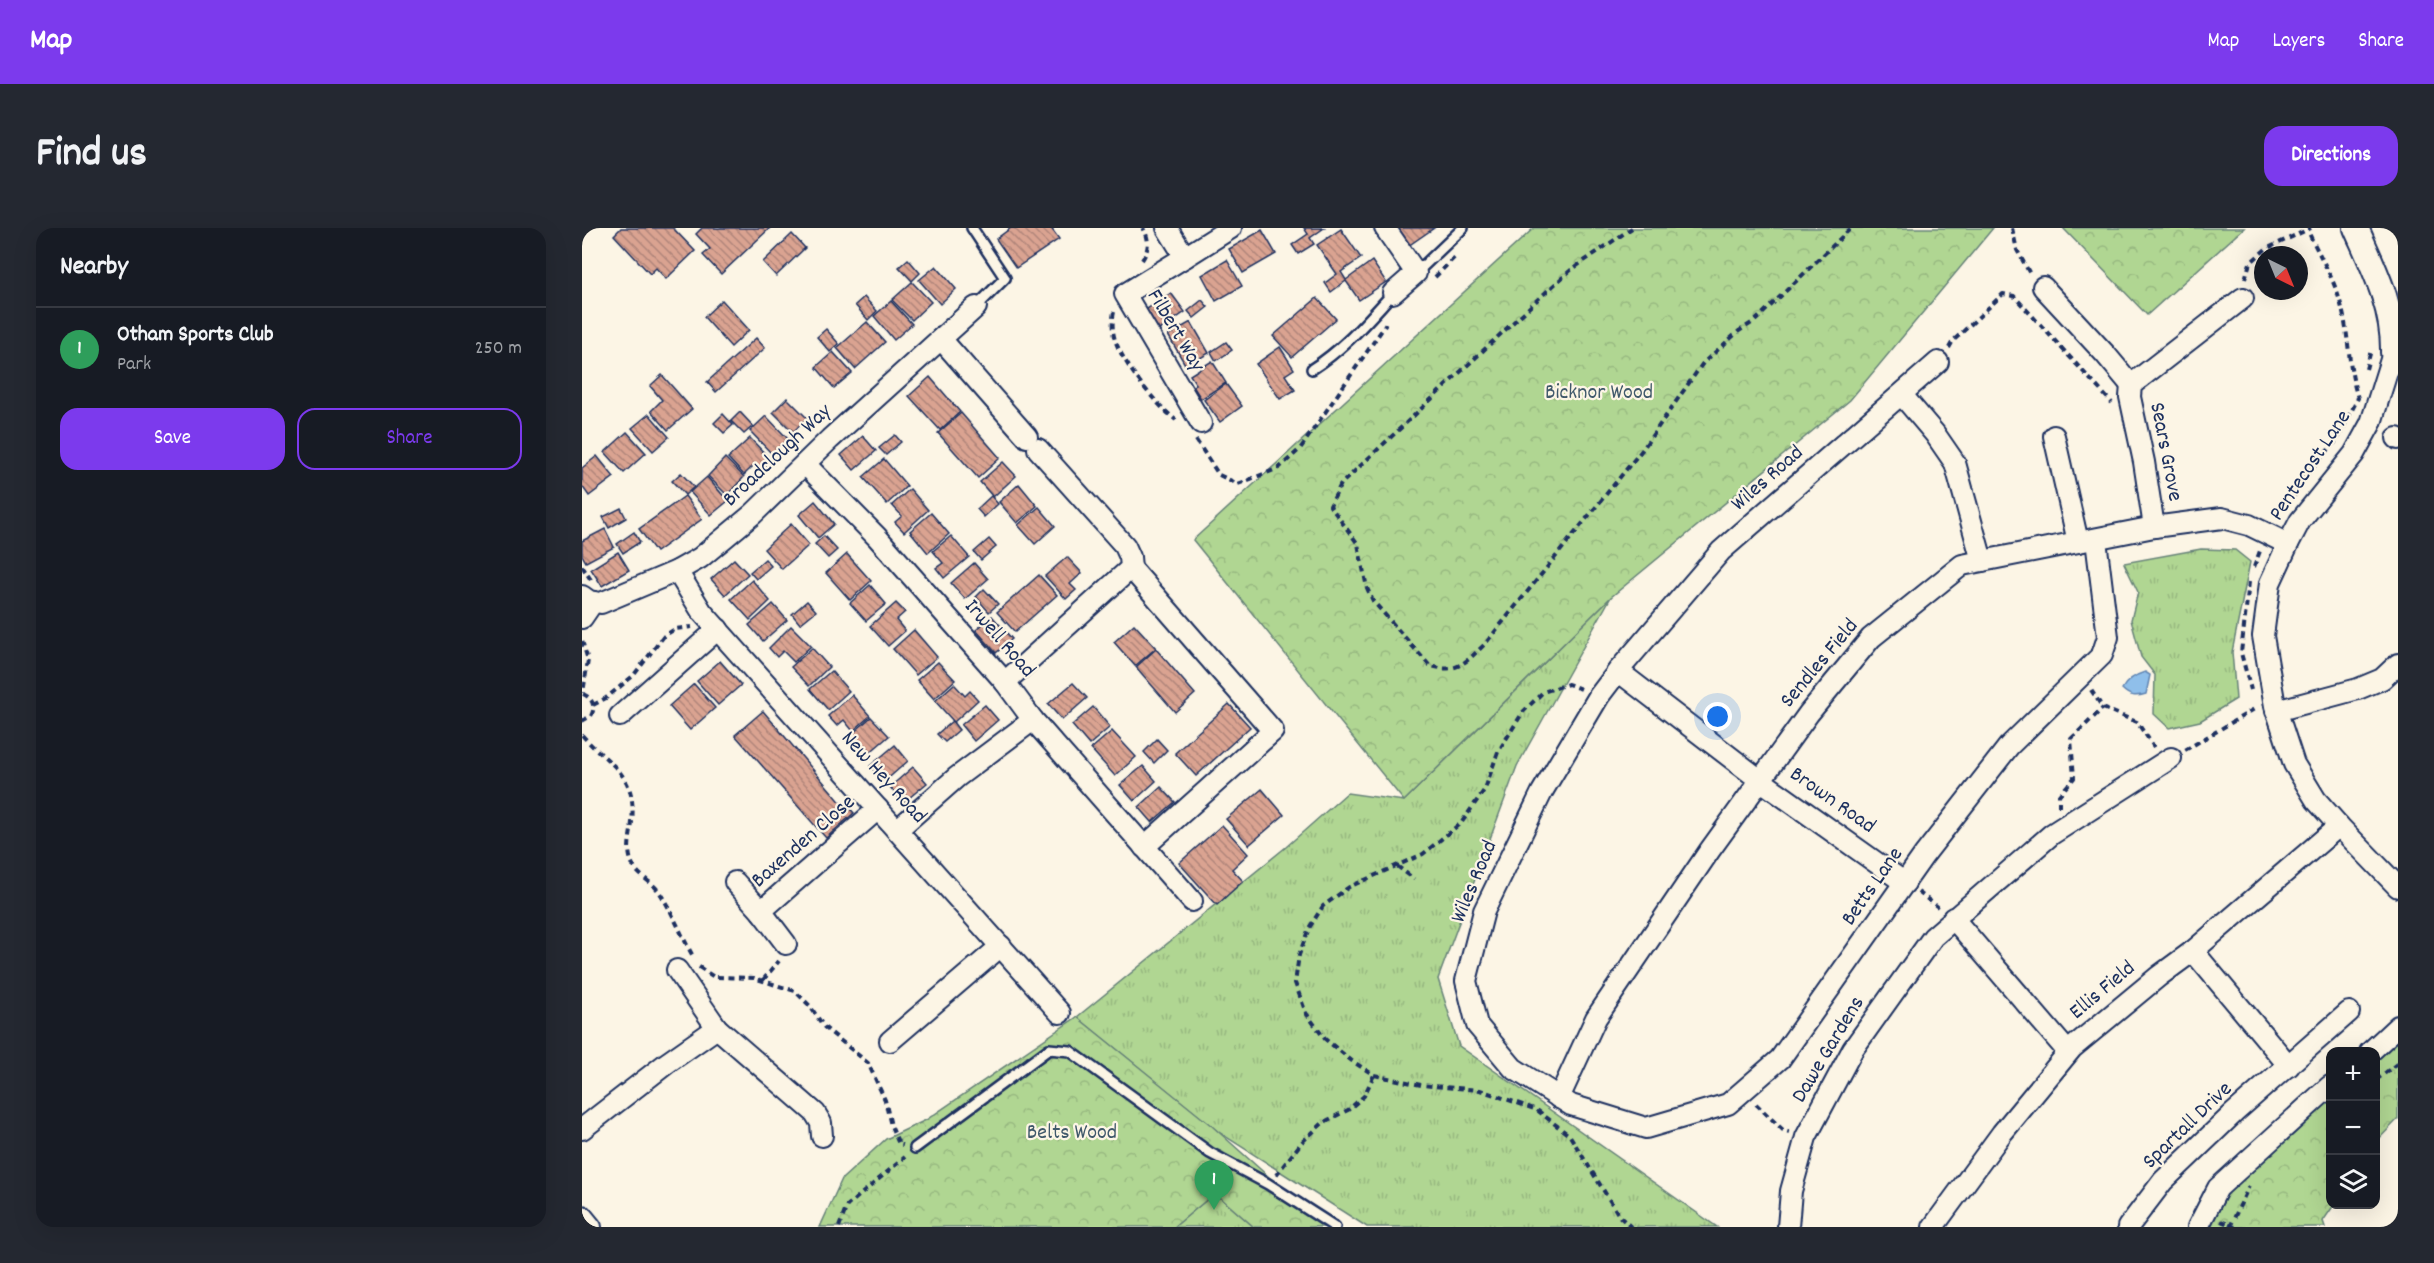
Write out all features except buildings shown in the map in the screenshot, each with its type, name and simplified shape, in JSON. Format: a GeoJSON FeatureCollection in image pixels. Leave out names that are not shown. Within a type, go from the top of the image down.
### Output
{"type":"FeatureCollection","features":[{"type":"Feature","properties":{"kind":"street"},"geometry":{"type":"LineString","coordinates":[[1167,228],[1185,257]]}},
{"type":"Feature","properties":{"kind":"street","name":"Filbert Way"},"geometry":{"type":"LineString","coordinates":[[1192,428],[1125,294],[1231,228]]}},
{"type":"Feature","properties":{"kind":"street"},"geometry":{"type":"LineString","coordinates":[[1385,228],[1422,278],[1393,292]]}},
{"type":"Feature","properties":{"kind":"street"},"geometry":{"type":"LineString","coordinates":[[2356,228],[2384,290],[2394,331],[2388,349]]}},
{"type":"Feature","properties":{"kind":"street","name":"Sears Grove"},"geometry":{"type":"LineString","coordinates":[[2043,288],[2131,385],[2132,407],[2144,462],[2154,527]]}},
{"type":"Feature","properties":{"kind":"street","name":"Sears Grove"},"geometry":{"type":"LineString","coordinates":[[2131,385],[2243,298]]}},
{"type":"Feature","properties":{"kind":"street","name":"Broadclough Way"},"geometry":{"type":"LineString","coordinates":[[587,604],[601,603],[677,571],[700,558],[753,513],[976,307]]}},
{"type":"Feature","properties":{"kind":"street"},"geometry":{"type":"LineString","coordinates":[[941,339],[1125,546],[1130,557],[1131,568],[1273,731],[1144,847]]}},
{"type":"Feature","properties":{"kind":"street","name":"Pentecost Lane"},"geometry":{"type":"LineString","coordinates":[[2388,349],[2371,423],[2354,454],[2300,521],[2270,583],[2263,636],[2276,711],[2294,764],[2316,800],[2339,826],[2394,875]]}},
{"type":"Feature","properties":{"kind":"street","name":"Wiles Road"},"geometry":{"type":"LineString","coordinates":[[1559,1098],[1513,1068],[1477,1025],[1466,981],[1484,911],[1542,792],[1599,696],[1617,671],[1721,551],[1938,362]]}},
{"type":"Feature","properties":{"kind":"street"},"geometry":{"type":"LineString","coordinates":[[1902,395],[1935,434],[1955,463],[1982,561]]}},
{"type":"Feature","properties":{"kind":"street","name":"Betts Lane"},"geometry":{"type":"LineString","coordinates":[[1559,1098],[1571,1105],[1646,1128],[1728,1104],[1780,1059],[1924,855],[2009,747],[2102,655],[2108,637],[2087,541],[2054,436]]}},
{"type":"Feature","properties":{"kind":"street","name":"Irwell Road"},"geometry":{"type":"LineString","coordinates":[[805,464],[877,537],[1005,682],[1033,720],[1192,901]]}},
{"type":"Feature","properties":{"kind":"street","name":"Sendles Field"},"geometry":{"type":"LineString","coordinates":[[1559,1098],[1596,1018],[1760,780],[1809,713],[1871,638],[1962,565],[2154,527],[2222,518],[2249,525],[2288,544]]}},
{"type":"Feature","properties":{"kind":"street"},"geometry":{"type":"LineString","coordinates":[[1005,682],[1131,568]]}},
{"type":"Feature","properties":{"kind":"street","name":"New Hey Road"},"geometry":{"type":"LineString","coordinates":[[677,571],[714,632],[878,809],[1060,1013]]}},
{"type":"Feature","properties":{"kind":"street"},"geometry":{"type":"LineString","coordinates":[[620,716],[714,632]]}},
{"type":"Feature","properties":{"kind":"street"},"geometry":{"type":"LineString","coordinates":[[2276,711],[2358,689],[2382,679],[2398,664]]}},
{"type":"Feature","properties":{"kind":"street"},"geometry":{"type":"LineString","coordinates":[[1617,671],[1760,780]]}},
{"type":"Feature","properties":{"kind":"street"},"geometry":{"type":"LineString","coordinates":[[897,830],[957,777],[1033,720]]}},
{"type":"Feature","properties":{"kind":"street","name":"Dawe Gardens"},"geometry":{"type":"LineString","coordinates":[[1788,1227],[1791,1191],[1806,1137],[1853,1048],[1934,937],[1953,918],[2052,834],[2171,758]]}},
{"type":"Feature","properties":{"kind":"street","name":"Brown Road"},"geometry":{"type":"LineString","coordinates":[[1760,780],[1905,883]]}},
{"type":"Feature","properties":{"kind":"street","name":"Baxenden Close"},"geometry":{"type":"LineString","coordinates":[[761,911],[878,809]]}},
{"type":"Feature","properties":{"kind":"street","name":"Ellis Field"},"geometry":{"type":"LineString","coordinates":[[1933,1227],[2002,1133],[2068,1052],[2159,976],[2193,951],[2339,826]]}},
{"type":"Feature","properties":{"kind":"street","name":"Baxenden Close"},"geometry":{"type":"LineString","coordinates":[[735,882],[786,944]]}},
{"type":"Feature","properties":{"kind":"street"},"geometry":{"type":"LineString","coordinates":[[1953,918],[2068,1052]]}},
{"type":"Feature","properties":{"kind":"street"},"geometry":{"type":"LineString","coordinates":[[890,1041],[1001,946]]}},
{"type":"Feature","properties":{"kind":"street"},"geometry":{"type":"LineString","coordinates":[[2193,951],[2289,1066]]}},
{"type":"Feature","properties":{"kind":"street"},"geometry":{"type":"LineString","coordinates":[[677,970],[717,1028],[815,1113],[821,1123],[822,1136]]}},
{"type":"Feature","properties":{"kind":"street","name":"Spartall Drive"},"geometry":{"type":"LineString","coordinates":[[2128,1227],[2163,1181],[2235,1112],[2349,1012]]}},
{"type":"Feature","properties":{"kind":"street"},"geometry":{"type":"LineString","coordinates":[[2375,1047],[2398,1026]]}},
{"type":"Feature","properties":{"kind":"street"},"geometry":{"type":"LineString","coordinates":[[582,1129],[667,1063],[717,1028]]}},
{"type":"Feature","properties":{"kind":"street"},"geometry":{"type":"LineString","coordinates":[[2198,1227],[2218,1188],[2326,1091]]}},
{"type":"Feature","properties":{"kind":"street"},"geometry":{"type":"LineString","coordinates":[[582,1216],[591,1227]]}},
{"type":"Feature","properties":{"kind":"lane"},"geometry":{"type":"LineString","coordinates":[[972,228],[1005,278],[976,307]]}},
{"type":"Feature","properties":{"kind":"lane"},"geometry":{"type":"LineString","coordinates":[[1422,278],[1463,228]]}},
{"type":"Feature","properties":{"kind":"lane"},"geometry":{"type":"LineString","coordinates":[[1312,369],[1332,356],[1352,338],[1393,292]]}},
{"type":"Feature","properties":{"kind":"lane"},"geometry":{"type":"LineString","coordinates":[[915,1148],[1049,1049],[1070,1051],[1210,1154],[1268,1184],[1335,1227]]}},
{"type":"Feature","properties":{"kind":"path"},"geometry":{"type":"LineString","coordinates":[[1632,228],[1571,270],[1537,300],[1341,484],[1332,499],[1329,506],[1358,544],[1367,588],[1373,601],[1429,665],[1440,669],[1461,665],[1485,644],[1642,450],[1702,363],[1739,331],[1755,321],[1851,228]]}},
{"type":"Feature","properties":{"kind":"path"},"geometry":{"type":"LineString","coordinates":[[2012,228],[2022,262],[2028,273],[2043,288]]}},
{"type":"Feature","properties":{"kind":"path"},"geometry":{"type":"LineString","coordinates":[[2243,298],[2244,282],[2250,263],[2266,249],[2309,230],[2339,298],[2349,346],[2351,379],[2358,398]]}},
{"type":"Feature","properties":{"kind":"path"},"geometry":{"type":"LineString","coordinates":[[1422,278],[1460,252]]}},
{"type":"Feature","properties":{"kind":"path"},"geometry":{"type":"LineString","coordinates":[[1125,294],[1116,302],[1112,320],[1114,339],[1124,357],[1167,413],[1192,428],[1220,475],[1238,484],[1279,468],[1300,449],[1391,317]]}},
{"type":"Feature","properties":{"kind":"path"},"geometry":{"type":"LineString","coordinates":[[1938,362],[1946,354],[1953,341],[1992,303],[2003,294],[2014,296],[2118,410],[2132,407]]}},
{"type":"Feature","properties":{"kind":"path"},"geometry":{"type":"LineString","coordinates":[[2365,374],[2388,349]]}},
{"type":"Feature","properties":{"kind":"path"},"geometry":{"type":"LineString","coordinates":[[2291,500],[2308,473],[2337,440],[2362,386]]}},
{"type":"Feature","properties":{"kind":"path"},"geometry":{"type":"LineString","coordinates":[[593,705],[606,698],[633,676],[664,636],[675,629],[697,627],[714,632]]}},
{"type":"Feature","properties":{"kind":"path"},"geometry":{"type":"LineString","coordinates":[[582,641],[588,660],[583,693],[591,699],[593,705],[591,716],[582,722]]}},
{"type":"Feature","properties":{"kind":"path"},"geometry":{"type":"LineString","coordinates":[[2082,677],[2103,708],[2137,722],[2155,749],[2171,758],[2257,708],[2250,686]]}},
{"type":"Feature","properties":{"kind":"path"},"geometry":{"type":"LineString","coordinates":[[1599,696],[1568,684],[1543,692],[1522,712],[1498,752],[1485,789],[1462,822],[1423,854],[1349,887],[1323,906],[1309,928],[1299,955],[1295,983],[1306,1013],[1325,1039],[1374,1075],[1421,1085],[1480,1090],[1537,1110],[1570,1136],[1620,1217],[1631,1227]]}},
{"type":"Feature","properties":{"kind":"path"},"geometry":{"type":"LineString","coordinates":[[2066,827],[2059,815],[2059,795],[2074,778],[2071,739],[2103,708]]}},
{"type":"Feature","properties":{"kind":"path"},"geometry":{"type":"LineString","coordinates":[[582,735],[620,770],[632,792],[633,813],[629,852],[632,863],[638,873],[658,890],[700,969],[714,977],[754,978],[795,991],[810,1006],[824,1027],[868,1063],[885,1100],[891,1126],[899,1144],[915,1148]]}},
{"type":"Feature","properties":{"kind":"path"},"geometry":{"type":"LineString","coordinates":[[1396,866],[1414,879]]}},
{"type":"Feature","properties":{"kind":"path"},"geometry":{"type":"LineString","coordinates":[[1905,883],[1953,918]]}},
{"type":"Feature","properties":{"kind":"path"},"geometry":{"type":"LineString","coordinates":[[763,981],[780,959],[786,944]]}},
{"type":"Feature","properties":{"kind":"path"},"geometry":{"type":"LineString","coordinates":[[2380,1077],[2398,1063]]}},
{"type":"Feature","properties":{"kind":"path"},"geometry":{"type":"LineString","coordinates":[[1268,1184],[1302,1142],[1324,1122],[1348,1110],[1364,1096],[1374,1075]]}},
{"type":"Feature","properties":{"kind":"path"},"geometry":{"type":"LineString","coordinates":[[1744,1090],[1783,1130],[1806,1137]]}},
{"type":"Feature","properties":{"kind":"path"},"geometry":{"type":"LineString","coordinates":[[839,1227],[848,1206],[915,1148]]}},
{"type":"Feature","properties":{"kind":"green space","name":"Bicknor Wood"},"geometry":{"type":"Polygon","coordinates":[[[1534,228],[1993,228],[1850,400],[1611,597],[1404,801],[1193,540],[1534,228]]]}},
{"type":"Feature","properties":{"kind":"green space"},"geometry":{"type":"Polygon","coordinates":[[[2063,228],[2244,228],[2147,315],[2063,228]]]}},
{"type":"Feature","properties":{"kind":"green space"},"geometry":{"type":"Polygon","coordinates":[[[2201,549],[2235,550],[2250,562],[2232,652],[2236,699],[2200,721],[2169,728],[2154,714],[2155,675],[2141,657],[2131,620],[2138,592],[2124,563],[2201,549]]]}},
{"type":"Feature","properties":{"kind":"green space"},"geometry":{"type":"Polygon","coordinates":[[[1611,597],[1517,766],[1438,979],[1459,1046],[1717,1227],[1367,1227],[1220,1133],[1077,1017],[1286,847],[1347,793],[1404,801],[1611,597]]]}},
{"type":"Feature","properties":{"kind":"green space","name":"Belts Wood"},"geometry":{"type":"Polygon","coordinates":[[[1077,1017],[1212,1126],[1325,1227],[1254,1227],[1215,1193],[1174,1227],[820,1227],[842,1179],[886,1139],[926,1120],[1077,1017]]]}},
{"type":"Feature","properties":{"kind":"green space"},"geometry":{"type":"Polygon","coordinates":[[[2398,1037],[2398,1119],[2380,1138],[2380,1101],[2380,1053],[2398,1037]]]}},
{"type":"Feature","properties":{"kind":"green space"},"geometry":{"type":"Polygon","coordinates":[[[2326,1101],[2326,1209],[2331,1209],[2323,1221],[2325,1227],[2207,1227],[2222,1196],[2326,1101]]]}},
{"type":"Feature","properties":{"kind":"green space"},"geometry":{"type":"Polygon","coordinates":[[[1215,1193],[1254,1227],[1174,1227],[1215,1193]]]}},
{"type":"Feature","properties":{"kind":"water"},"geometry":{"type":"Polygon","coordinates":[[[2145,672],[2150,675],[2146,694],[2133,696],[2122,689],[2132,678],[2145,672]]]}},
{"type":"Feature","properties":{"kind":"place","name":"Otham Sports Club"},"geometry":{"type":"Point","coordinates":[1214,1210]}}]}
